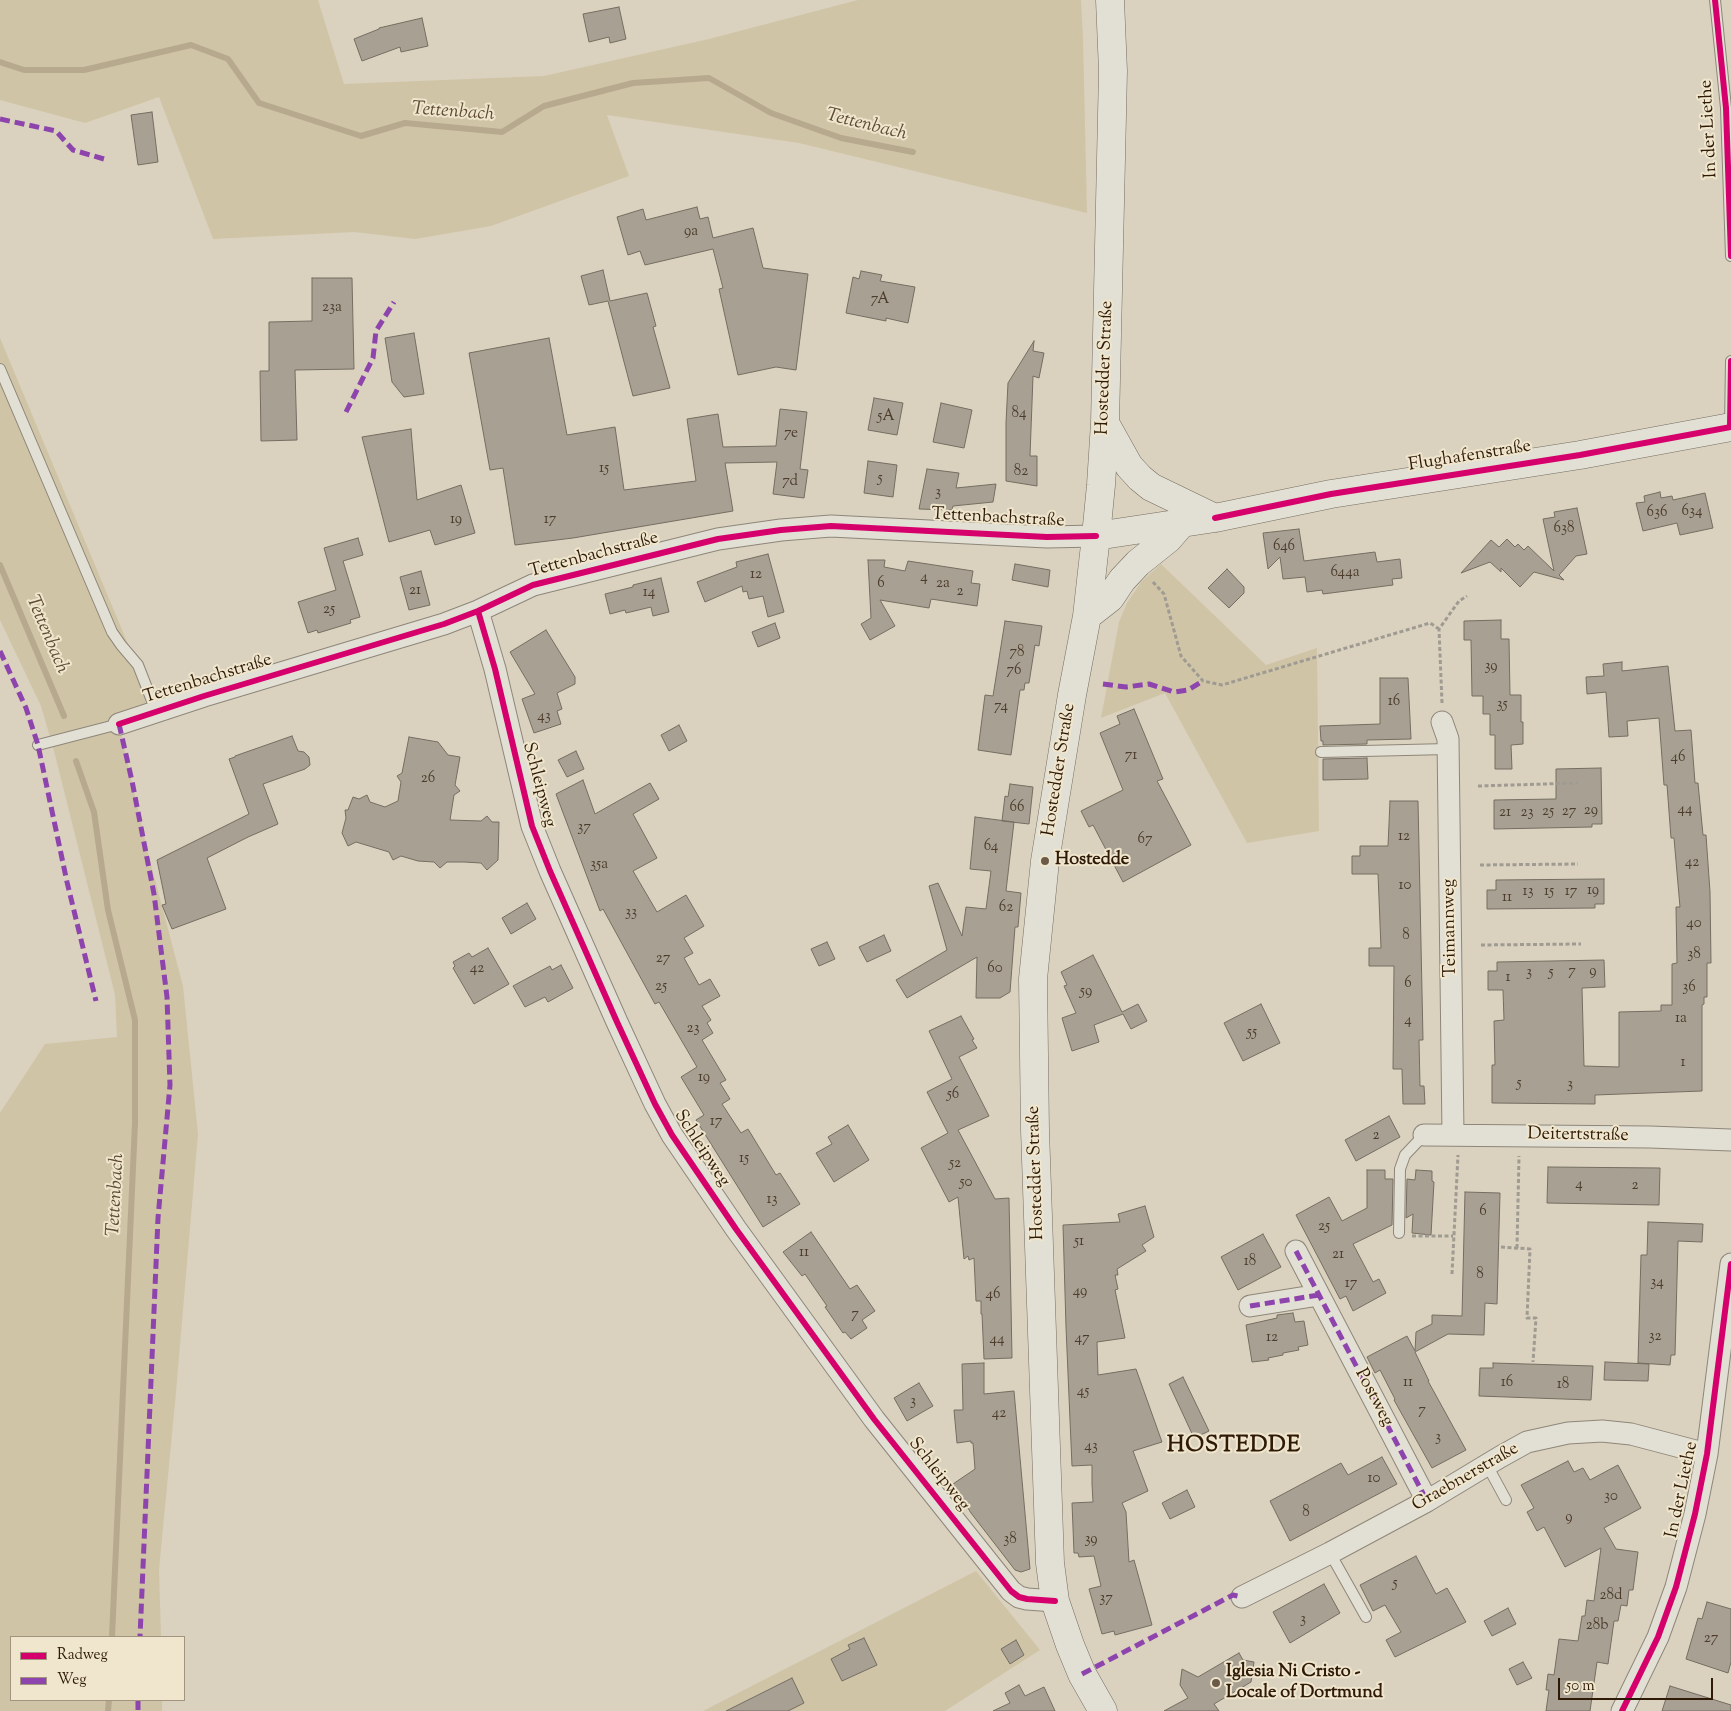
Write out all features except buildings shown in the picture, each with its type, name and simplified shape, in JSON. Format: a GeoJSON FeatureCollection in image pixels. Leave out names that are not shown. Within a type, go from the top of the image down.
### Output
{"type":"FeatureCollection","features":[{"type":"Feature","properties":{"kind":"main road","name":"Hostedder Straße"},"geometry":{"type":"LineString","coordinates":[[1103,1711],[1077,1664],[1056,1601],[1050,1562],[1035,1130],[1033,979],[1045,861],[1070,704],[1087,616],[1096,536],[1105,423],[1113,71],[1110,0]]}},
{"type":"Feature","properties":{"kind":"main road"},"geometry":{"type":"LineString","coordinates":[[1105,423],[1130,466],[1140,478],[1151,487],[1215,518]]}},
{"type":"Feature","properties":{"kind":"main road","name":"Flughafenstraße"},"geometry":{"type":"LineString","coordinates":[[1096,536],[1215,518],[1331,494],[1580,455],[1731,427]]}},
{"type":"Feature","properties":{"kind":"main road"},"geometry":{"type":"LineString","coordinates":[[1087,616],[1110,598],[1122,580],[1138,563],[1168,539],[1182,523]]}},
{"type":"Feature","properties":{"kind":"street","name":"Tettenbachstraße"},"geometry":{"type":"LineString","coordinates":[[119,724],[156,711],[435,627],[478,612],[534,585],[718,539],[781,530],[831,526],[1047,537],[1096,536]]}},
{"type":"Feature","properties":{"kind":"street","name":"Schleipweg"},"geometry":{"type":"LineString","coordinates":[[478,612],[495,669],[532,826],[617,1022],[655,1104],[672,1135],[736,1229],[874,1418],[1010,1591],[1019,1597],[1027,1599],[1056,1601]]}},
{"type":"Feature","properties":{"kind":"street","name":"Teimannweg"},"geometry":{"type":"LineString","coordinates":[[1442,715],[1448,739],[1456,1143]]}},
{"type":"Feature","properties":{"kind":"street","name":"Deitertstraße"},"geometry":{"type":"LineString","coordinates":[[1424,1135],[1456,1143],[1680,1138],[1731,1140]]}},
{"type":"Feature","properties":{"kind":"street","name":"Postweg"},"geometry":{"type":"LineString","coordinates":[[1296,1252],[1427,1501]]}},
{"type":"Feature","properties":{"kind":"street","name":"In der Liethe"},"geometry":{"type":"LineString","coordinates":[[1622,1711],[1658,1637],[1676,1587],[1694,1514],[1725,1369],[1731,1264]]}},
{"type":"Feature","properties":{"kind":"street"},"geometry":{"type":"LineString","coordinates":[[1250,1306],[1319,1295]]}},
{"type":"Feature","properties":{"kind":"street","name":"Graebnerstraße"},"geometry":{"type":"LineString","coordinates":[[1242,1597],[1330,1554],[1427,1501],[1527,1442],[1568,1433],[1594,1431],[1631,1434],[1707,1454]]}},
{"type":"Feature","properties":{"kind":"lane","name":"In der Liethe"},"geometry":{"type":"LineString","coordinates":[[1715,0],[1729,108],[1731,256]]}},
{"type":"Feature","properties":{"kind":"lane"},"geometry":{"type":"LineString","coordinates":[[1731,361],[1731,427]]}},
{"type":"Feature","properties":{"kind":"lane"},"geometry":{"type":"LineString","coordinates":[[0,369],[112,632],[138,665],[156,711]]}},
{"type":"Feature","properties":{"kind":"lane"},"geometry":{"type":"LineString","coordinates":[[38,745],[119,724]]}},
{"type":"Feature","properties":{"kind":"lane"},"geometry":{"type":"LineString","coordinates":[[1321,752],[1448,749]]}},
{"type":"Feature","properties":{"kind":"lane"},"geometry":{"type":"LineString","coordinates":[[1399,1233],[1400,1169],[1405,1155],[1424,1135]]}},
{"type":"Feature","properties":{"kind":"lane"},"geometry":{"type":"LineString","coordinates":[[1487,1465],[1506,1500]]}},
{"type":"Feature","properties":{"kind":"lane"},"geometry":{"type":"LineString","coordinates":[[1330,1554],[1366,1617]]}},
{"type":"Feature","properties":{"kind":"path"},"geometry":{"type":"LineString","coordinates":[[1150,577],[1164,594],[1181,656],[1202,681],[1222,686],[1430,623],[1439,629]]}},
{"type":"Feature","properties":{"kind":"path"},"geometry":{"type":"LineString","coordinates":[[1442,715],[1439,629],[1459,601],[1467,596]]}},
{"type":"Feature","properties":{"kind":"path"},"geometry":{"type":"LineString","coordinates":[[1478,786],[1578,783]]}},
{"type":"Feature","properties":{"kind":"path"},"geometry":{"type":"LineString","coordinates":[[1480,865],[1578,864]]}},
{"type":"Feature","properties":{"kind":"path"},"geometry":{"type":"LineString","coordinates":[[1481,945],[1581,944]]}},
{"type":"Feature","properties":{"kind":"path"},"geometry":{"type":"LineString","coordinates":[[1452,1274],[1456,1143]]}},
{"type":"Feature","properties":{"kind":"path"},"geometry":{"type":"LineString","coordinates":[[1516,1248],[1519,1153]]}},
{"type":"Feature","properties":{"kind":"path"},"geometry":{"type":"LineString","coordinates":[[1399,1233],[1410,1236],[1454,1236]]}},
{"type":"Feature","properties":{"kind":"path"},"geometry":{"type":"LineString","coordinates":[[1501,1247],[1530,1248],[1527,1318],[1536,1318],[1533,1362]]}},
{"type":"Feature","properties":{"kind":"shaded area"},"geometry":{"type":"Polygon","coordinates":[[[0,0],[318,0],[344,84],[544,76],[709,39],[858,0],[1081,0],[1087,213],[799,143],[607,115],[629,176],[491,226],[415,239],[354,232],[213,239],[159,97],[85,123],[0,100],[0,0]]]}},
{"type":"Feature","properties":{"kind":"shaded area"},"geometry":{"type":"Polygon","coordinates":[[[0,338],[156,711],[119,725],[149,857],[183,986],[198,1134],[159,1570],[161,1636],[10,1636],[10,1701],[162,1701],[162,1711],[0,1711],[0,1113],[45,1044],[117,1037],[115,995],[54,751],[41,706],[0,620],[0,338]]]}},
{"type":"Feature","properties":{"kind":"shaded area"},"geometry":{"type":"Polygon","coordinates":[[[1161,564],[1266,665],[1317,648],[1319,831],[1247,843],[1165,693],[1101,718],[1119,622],[1127,603],[1141,582],[1161,564]]]}},
{"type":"Feature","properties":{"kind":"shaded area"},"geometry":{"type":"Polygon","coordinates":[[[976,1571],[1040,1650],[945,1711],[703,1711],[976,1571]]]}},
{"type":"Feature","properties":{"kind":"waterway","name":"Tettenbach"},"geometry":{"type":"LineString","coordinates":[[0,62],[24,70],[84,70],[191,45],[228,59],[259,103],[361,136],[405,123],[502,132],[544,106],[633,83],[709,78],[771,113],[841,138],[913,152]]}},
{"type":"Feature","properties":{"kind":"waterway","name":"Tettenbach"},"geometry":{"type":"LineString","coordinates":[[0,565],[64,716]]}},
{"type":"Feature","properties":{"kind":"waterway","name":"Tettenbach"},"geometry":{"type":"LineString","coordinates":[[76,761],[94,812],[108,910],[135,1020],[135,1123],[112,1636]]}},
{"type":"Feature","properties":{"kind":"waterway","name":"Tettenbach"},"geometry":{"type":"LineString","coordinates":[[108,1711],[109,1701]]}},
{"type":"Feature","properties":{"kind":"marked path"},"geometry":{"type":"LineString","coordinates":[[0,119],[56,131],[73,150],[104,159]]}},
{"type":"Feature","properties":{"kind":"marked path"},"geometry":{"type":"LineString","coordinates":[[346,412],[373,358],[376,331],[394,302]]}},
{"type":"Feature","properties":{"kind":"marked path"},"geometry":{"type":"LineString","coordinates":[[0,651],[26,708],[38,745],[67,882],[96,1001]]}},
{"type":"Feature","properties":{"kind":"marked path"},"geometry":{"type":"LineString","coordinates":[[1103,684],[1126,687],[1149,684],[1174,692],[1188,690],[1203,681]]}},
{"type":"Feature","properties":{"kind":"marked path"},"geometry":{"type":"LineString","coordinates":[[119,724],[154,894],[167,997],[170,1085],[158,1218],[140,1636]]}},
{"type":"Feature","properties":{"kind":"marked path"},"geometry":{"type":"LineString","coordinates":[[1296,1251],[1427,1501]]}},
{"type":"Feature","properties":{"kind":"marked path"},"geometry":{"type":"LineString","coordinates":[[1250,1306],[1319,1295]]}},
{"type":"Feature","properties":{"kind":"marked path"},"geometry":{"type":"LineString","coordinates":[[1082,1674],[1233,1595],[1242,1597]]}},
{"type":"Feature","properties":{"kind":"marked path"},"geometry":{"type":"LineString","coordinates":[[138,1701],[138,1711]]}},
{"type":"Feature","properties":{"kind":"cycle path"},"geometry":{"type":"LineString","coordinates":[[1715,0],[1726,108],[1731,256]]}},
{"type":"Feature","properties":{"kind":"cycle path"},"geometry":{"type":"LineString","coordinates":[[1730,427],[1731,361]]}},
{"type":"Feature","properties":{"kind":"cycle path"},"geometry":{"type":"LineString","coordinates":[[1215,518],[1331,494],[1580,455],[1731,427]]}},
{"type":"Feature","properties":{"kind":"cycle path"},"geometry":{"type":"LineString","coordinates":[[119,724],[204,696],[444,624],[478,611],[533,585],[718,539],[781,530],[831,526],[1047,537],[1096,536]]}},
{"type":"Feature","properties":{"kind":"cycle path"},"geometry":{"type":"LineString","coordinates":[[478,611],[495,669],[532,826],[617,1022],[655,1104],[672,1135],[736,1229],[874,1419],[1011,1591],[1019,1597],[1027,1599],[1055,1601]]}},
{"type":"Feature","properties":{"kind":"cycle path"},"geometry":{"type":"LineString","coordinates":[[1622,1711],[1658,1637],[1676,1587],[1695,1514],[1707,1454],[1731,1264]]}},
{"type":"Feature","properties":{"kind":"place","name":"Hostedde"},"geometry":{"type":"Point","coordinates":[1045,861]}},
{"type":"Feature","properties":{"kind":"place","name":"Iglesia Ni Cristo - Locale of Dortmund"},"geometry":{"type":"Point","coordinates":[1216,1683]}},
{"type":"Feature","properties":{"kind":"district","name":"HOSTEDDE"},"geometry":{"type":"Point","coordinates":[1234,1447]}}]}
